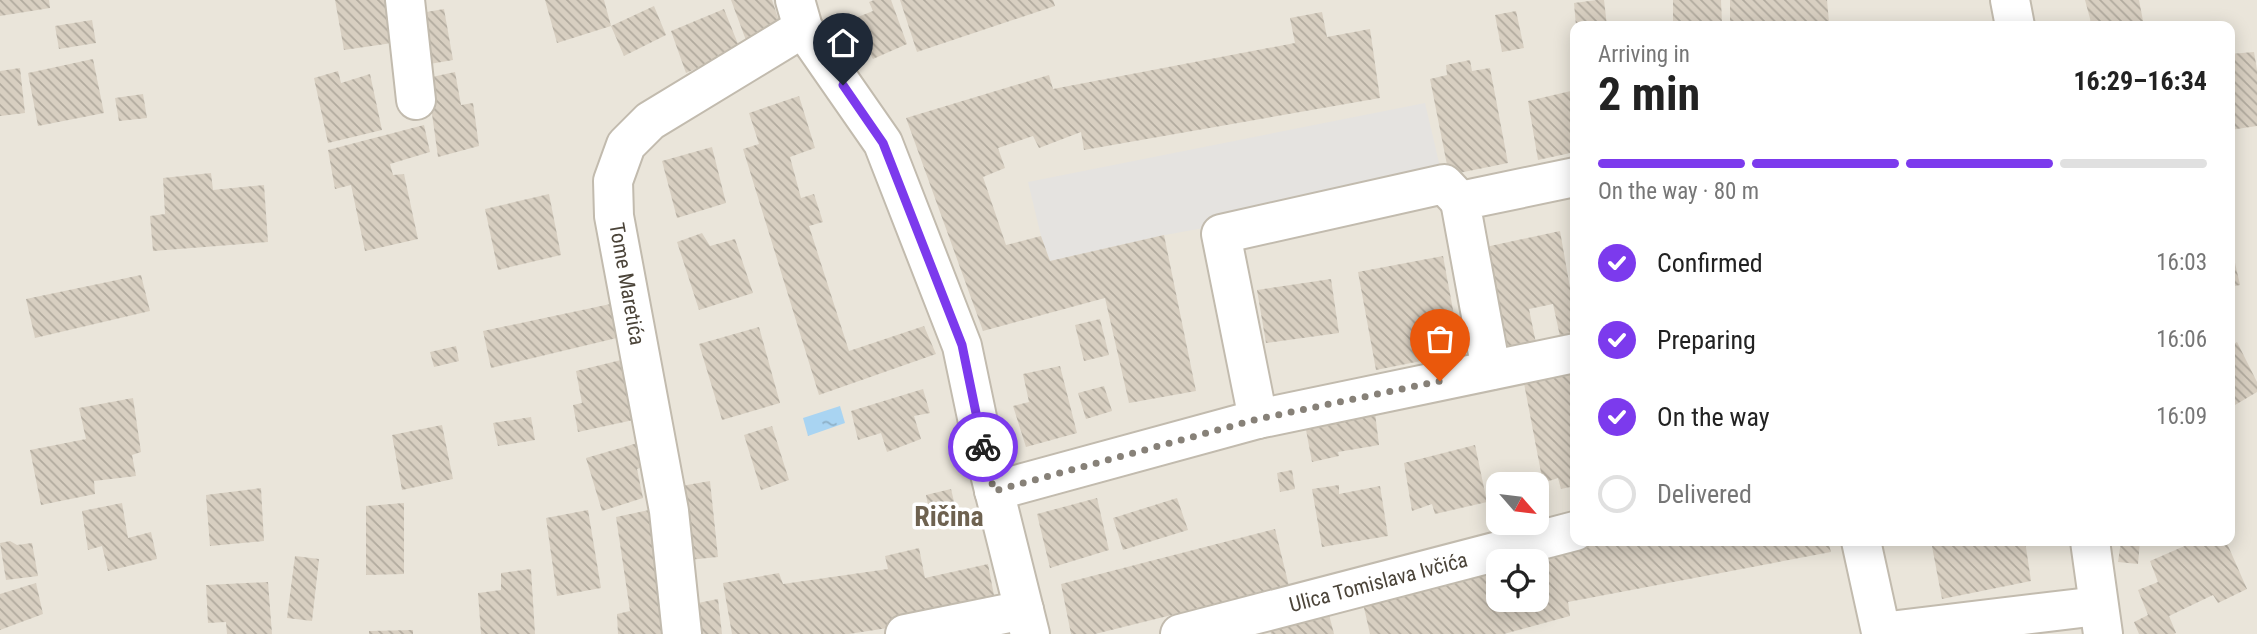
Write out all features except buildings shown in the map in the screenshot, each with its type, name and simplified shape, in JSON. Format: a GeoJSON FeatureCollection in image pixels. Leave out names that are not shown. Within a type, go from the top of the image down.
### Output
{"type":"FeatureCollection","features":[{"type":"Feature","properties":{"kind":"street"},"geometry":{"type":"LineString","coordinates":[[405,0],[416,100]]}},
{"type":"Feature","properties":{"kind":"street"},"geometry":{"type":"LineString","coordinates":[[2010,0],[2014,21]]}},
{"type":"Feature","properties":{"kind":"street"},"geometry":{"type":"LineString","coordinates":[[799,14],[883,143],[962,345],[994,491],[1027,622],[905,634]]}},
{"type":"Feature","properties":{"kind":"street","name":"Tome Maretića"},"geometry":{"type":"LineString","coordinates":[[682,634],[669,511],[614,216],[613,181],[626,145],[650,121],[799,14]]}},
{"type":"Feature","properties":{"kind":"street"},"geometry":{"type":"LineString","coordinates":[[1460,201],[1570,178]]}},
{"type":"Feature","properties":{"kind":"street"},"geometry":{"type":"LineString","coordinates":[[1258,419],[1221,234],[1444,184],[1460,201],[1492,370]]}},
{"type":"Feature","properties":{"kind":"street"},"geometry":{"type":"LineString","coordinates":[[994,491],[1258,419],[1570,354]]}},
{"type":"Feature","properties":{"kind":"street","name":"Ulica Tomislava Ivčića"},"geometry":{"type":"LineString","coordinates":[[1180,634],[1570,532]]}},
{"type":"Feature","properties":{"kind":"street"},"geometry":{"type":"LineString","coordinates":[[1862,546],[1881,632],[2100,620],[2091,546]]}},
{"type":"Feature","properties":{"kind":"shaded area"},"geometry":{"type":"Polygon","coordinates":[[[0,0],[2257,0],[2257,634],[0,634],[0,0]]]}},
{"type":"Feature","properties":{"kind":"shaded area"},"geometry":{"type":"Polygon","coordinates":[[[1425,103],[1444,184],[1165,235],[1050,261],[1028,182],[1425,103]]]}},
{"type":"Feature","properties":{"kind":"water"},"geometry":{"type":"Polygon","coordinates":[[[840,406],[845,423],[808,436],[803,418],[840,406]]]}},
{"type":"Feature","properties":{"kind":"way so far"},"geometry":{"type":"LineString","coordinates":[[983,447],[994,491],[1258,419],[1440,381]]}},
{"type":"Feature","properties":{"kind":"district","name":"Ričina"},"geometry":{"type":"Point","coordinates":[949,516]}},
{"type":"Feature","properties":{"kind":"route"},"geometry":{"type":"LineString","coordinates":[[843,85],[883,143],[962,345],[983,447]]}}]}
